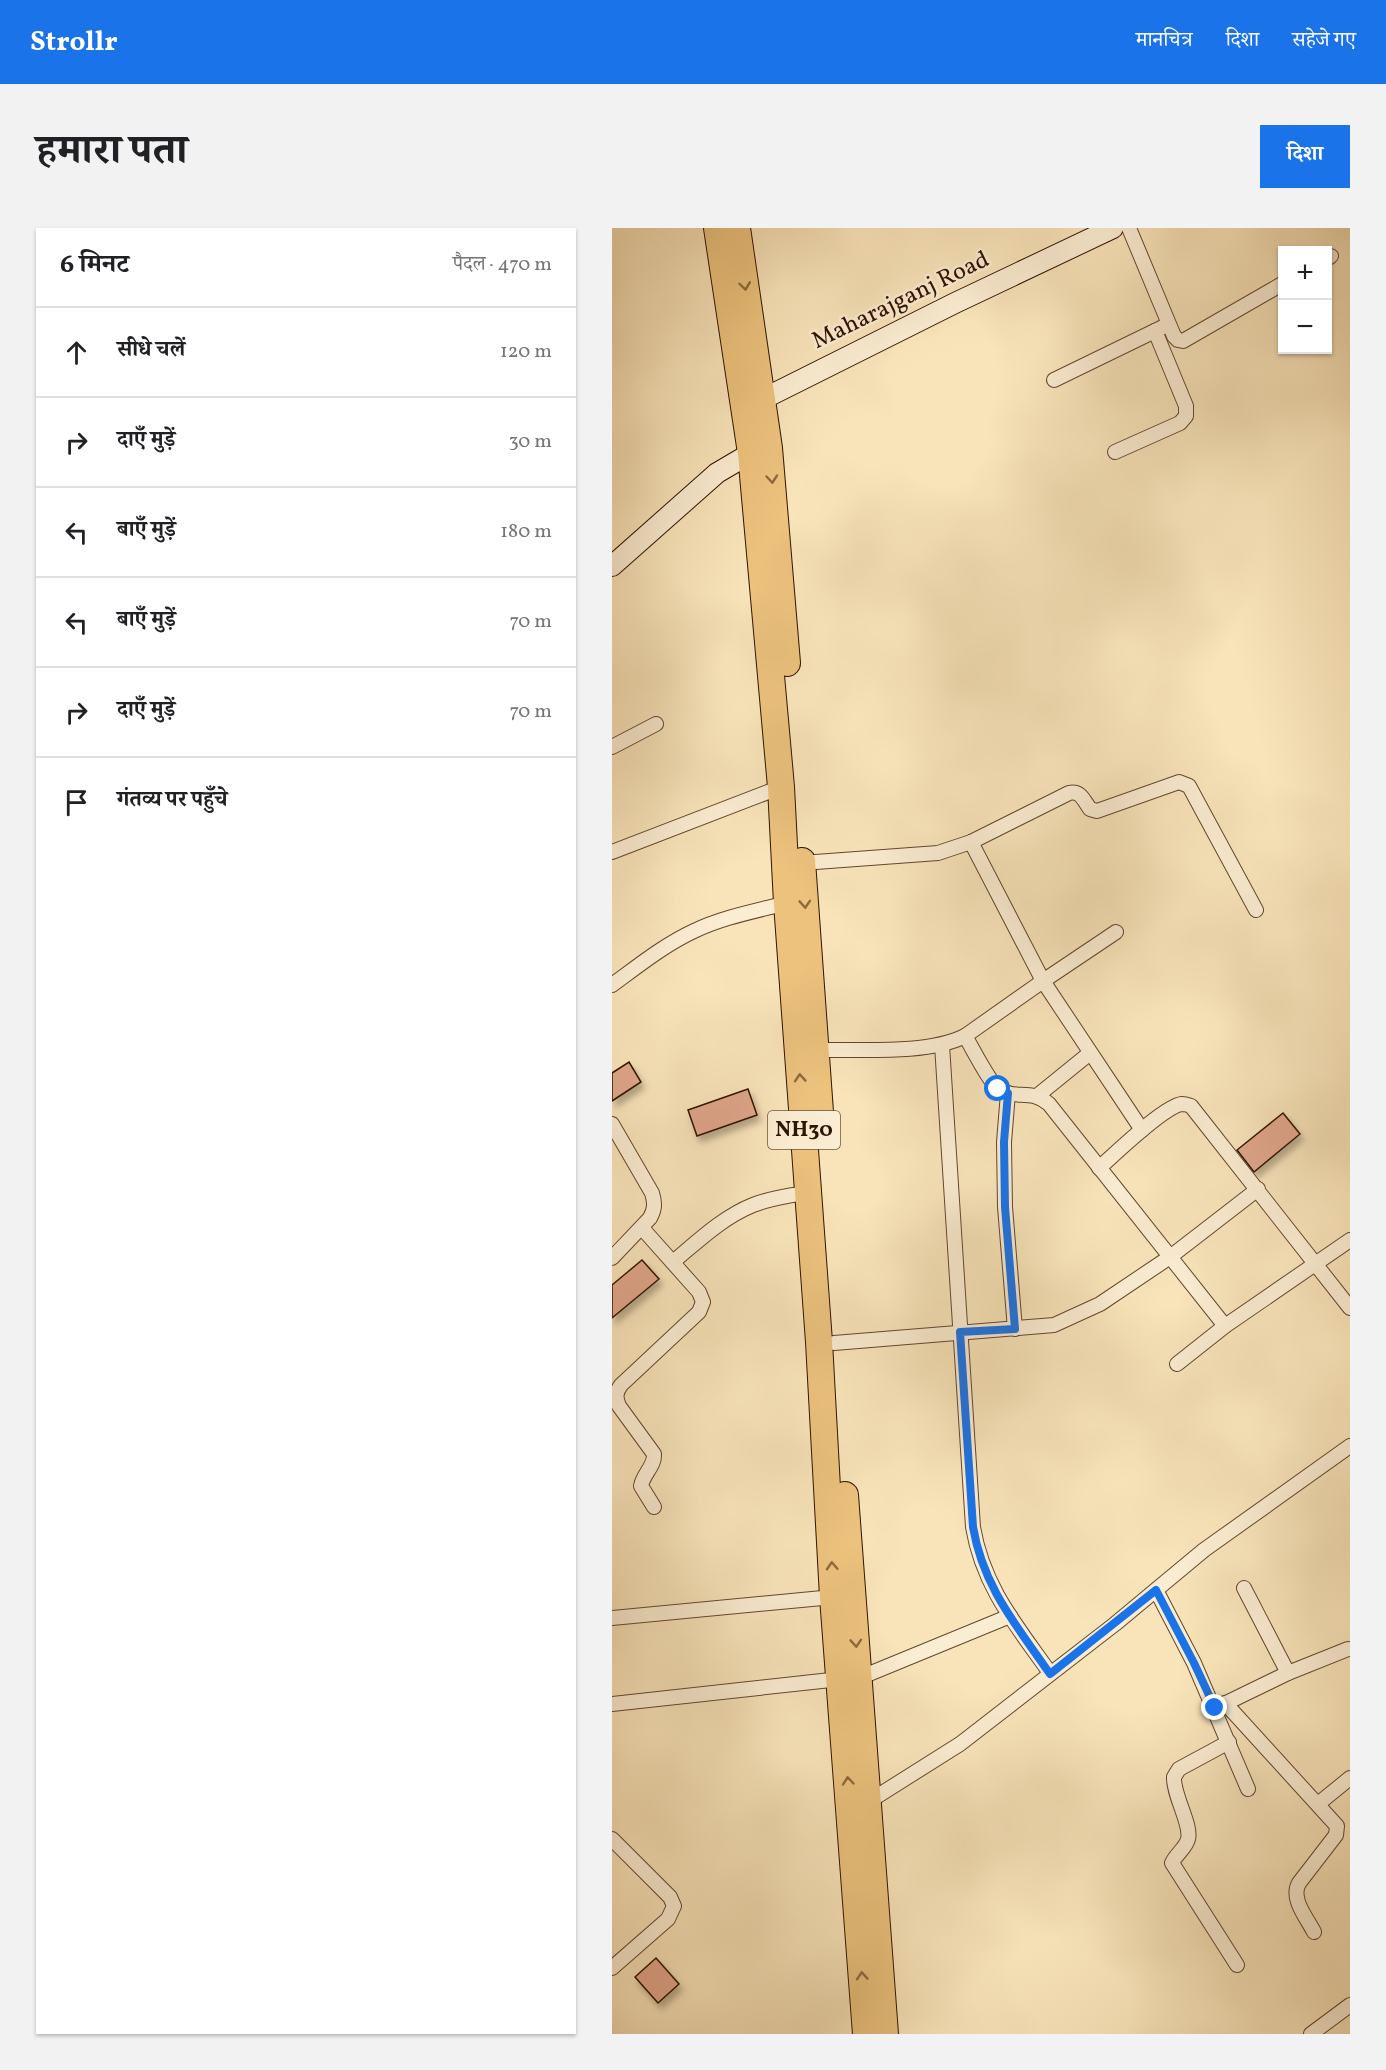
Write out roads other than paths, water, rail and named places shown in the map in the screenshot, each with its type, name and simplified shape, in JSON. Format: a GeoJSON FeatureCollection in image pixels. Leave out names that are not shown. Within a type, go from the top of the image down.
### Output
{"type":"FeatureCollection","features":[{"type":"Feature","properties":{"kind":"highway","name":"NH30"},"geometry":{"type":"LineString","coordinates":[[717,228],[752,402],[782,584],[816,1050],[834,1343],[866,2034]]}},
{"type":"Feature","properties":{"kind":"highway","name":"NH30"},"geometry":{"type":"LineString","coordinates":[[737,228],[752,402]]}},
{"type":"Feature","properties":{"kind":"highway","name":"NH30"},"geometry":{"type":"LineString","coordinates":[[760,451],[787,903],[819,1342],[833,1597],[849,1678],[868,1802],[885,2034]]}},
{"type":"Feature","properties":{"kind":"street","name":"Maharajganj Road"},"geometry":{"type":"LineString","coordinates":[[752,402],[1113,228]]}},
{"type":"Feature","properties":{"kind":"street"},"geometry":{"type":"LineString","coordinates":[[1129,228],[1176,339],[1183,341],[1278,286]]}},
{"type":"Feature","properties":{"kind":"street"},"geometry":{"type":"LineString","coordinates":[[1054,380],[1169,323]]}},
{"type":"Feature","properties":{"kind":"street"},"geometry":{"type":"LineString","coordinates":[[1115,452],[1180,423],[1186,416],[1186,406],[1155,331]]}},
{"type":"Feature","properties":{"kind":"street"},"geometry":{"type":"LineString","coordinates":[[612,566],[717,473],[760,451]]}},
{"type":"Feature","properties":{"kind":"street"},"geometry":{"type":"LineString","coordinates":[[612,747],[656,724]]}},
{"type":"Feature","properties":{"kind":"street"},"geometry":{"type":"LineString","coordinates":[[802,863],[922,856],[938,853],[971,842],[1069,793],[1076,792],[1090,809],[1097,811],[1179,782],[1188,786],[1256,910]]}},
{"type":"Feature","properties":{"kind":"street"},"geometry":{"type":"LineString","coordinates":[[612,852],[781,787]]}},
{"type":"Feature","properties":{"kind":"street"},"geometry":{"type":"LineString","coordinates":[[971,842],[1042,981],[1142,1130]]}},
{"type":"Feature","properties":{"kind":"street"},"geometry":{"type":"LineString","coordinates":[[612,985],[678,939],[694,931],[712,923],[787,903]]}},
{"type":"Feature","properties":{"kind":"street"},"geometry":{"type":"LineString","coordinates":[[816,1050],[942,1045],[965,1036],[1116,932]]}},
{"type":"Feature","properties":{"kind":"street"},"geometry":{"type":"LineString","coordinates":[[965,1036],[998,1089],[1008,1093],[1037,1096],[1049,1104],[1225,1326]]}},
{"type":"Feature","properties":{"kind":"street"},"geometry":{"type":"LineString","coordinates":[[942,1045],[976,1550],[985,1573],[1010,1616],[1050,1674]]}},
{"type":"Feature","properties":{"kind":"street"},"geometry":{"type":"LineString","coordinates":[[1037,1096],[1090,1053]]}},
{"type":"Feature","properties":{"kind":"street"},"geometry":{"type":"LineString","coordinates":[[1008,1093],[1004,1142],[1005,1207],[1015,1329]]}},
{"type":"Feature","properties":{"kind":"street"},"geometry":{"type":"LineString","coordinates":[[1100,1168],[1142,1130],[1180,1104],[1191,1106],[1350,1308]]}},
{"type":"Feature","properties":{"kind":"street"},"geometry":{"type":"LineString","coordinates":[[612,1124],[655,1202],[654,1210],[642,1228],[612,1258]]}},
{"type":"Feature","properties":{"kind":"street"},"geometry":{"type":"LineString","coordinates":[[834,1343],[1054,1325],[1100,1304],[1170,1257],[1258,1189]]}},
{"type":"Feature","properties":{"kind":"street"},"geometry":{"type":"LineString","coordinates":[[673,1262],[713,1229],[739,1212],[755,1204],[808,1192]]}},
{"type":"Feature","properties":{"kind":"street"},"geometry":{"type":"LineString","coordinates":[[642,1228],[703,1298],[699,1312],[621,1385],[616,1396],[619,1406],[654,1454],[654,1460],[641,1486],[654,1507]]}},
{"type":"Feature","properties":{"kind":"street"},"geometry":{"type":"LineString","coordinates":[[1177,1364],[1225,1326],[1350,1240]]}},
{"type":"Feature","properties":{"kind":"street"},"geometry":{"type":"LineString","coordinates":[[868,1802],[960,1744],[1204,1550],[1350,1446]]}},
{"type":"Feature","properties":{"kind":"street"},"geometry":{"type":"LineString","coordinates":[[1244,1588],[1288,1673]]}},
{"type":"Feature","properties":{"kind":"street"},"geometry":{"type":"LineString","coordinates":[[1156,1590],[1194,1663],[1220,1706],[1344,1829],[1336,1834],[1299,1883],[1296,1892],[1299,1904],[1314,1932]]}},
{"type":"Feature","properties":{"kind":"street"},"geometry":{"type":"LineString","coordinates":[[612,1617],[833,1597]]}},
{"type":"Feature","properties":{"kind":"street"},"geometry":{"type":"LineString","coordinates":[[612,1704],[849,1678],[1010,1616]]}},
{"type":"Feature","properties":{"kind":"street"},"geometry":{"type":"LineString","coordinates":[[1220,1706],[1288,1673],[1348,1648]]}},
{"type":"Feature","properties":{"kind":"street"},"geometry":{"type":"LineString","coordinates":[[1220,1706],[1229,1742],[1248,1789]]}},
{"type":"Feature","properties":{"kind":"street"},"geometry":{"type":"LineString","coordinates":[[1229,1742],[1179,1769],[1174,1777],[1175,1790],[1189,1836],[1172,1863],[1237,1965]]}},
{"type":"Feature","properties":{"kind":"street"},"geometry":{"type":"LineString","coordinates":[[1318,1804],[1350,1778]]}},
{"type":"Feature","properties":{"kind":"street"},"geometry":{"type":"LineString","coordinates":[[612,1839],[670,1897],[674,1906],[668,1919],[612,1968]]}},
{"type":"Feature","properties":{"kind":"street"},"geometry":{"type":"LineString","coordinates":[[1311,2034],[1350,2005]]}}]}
